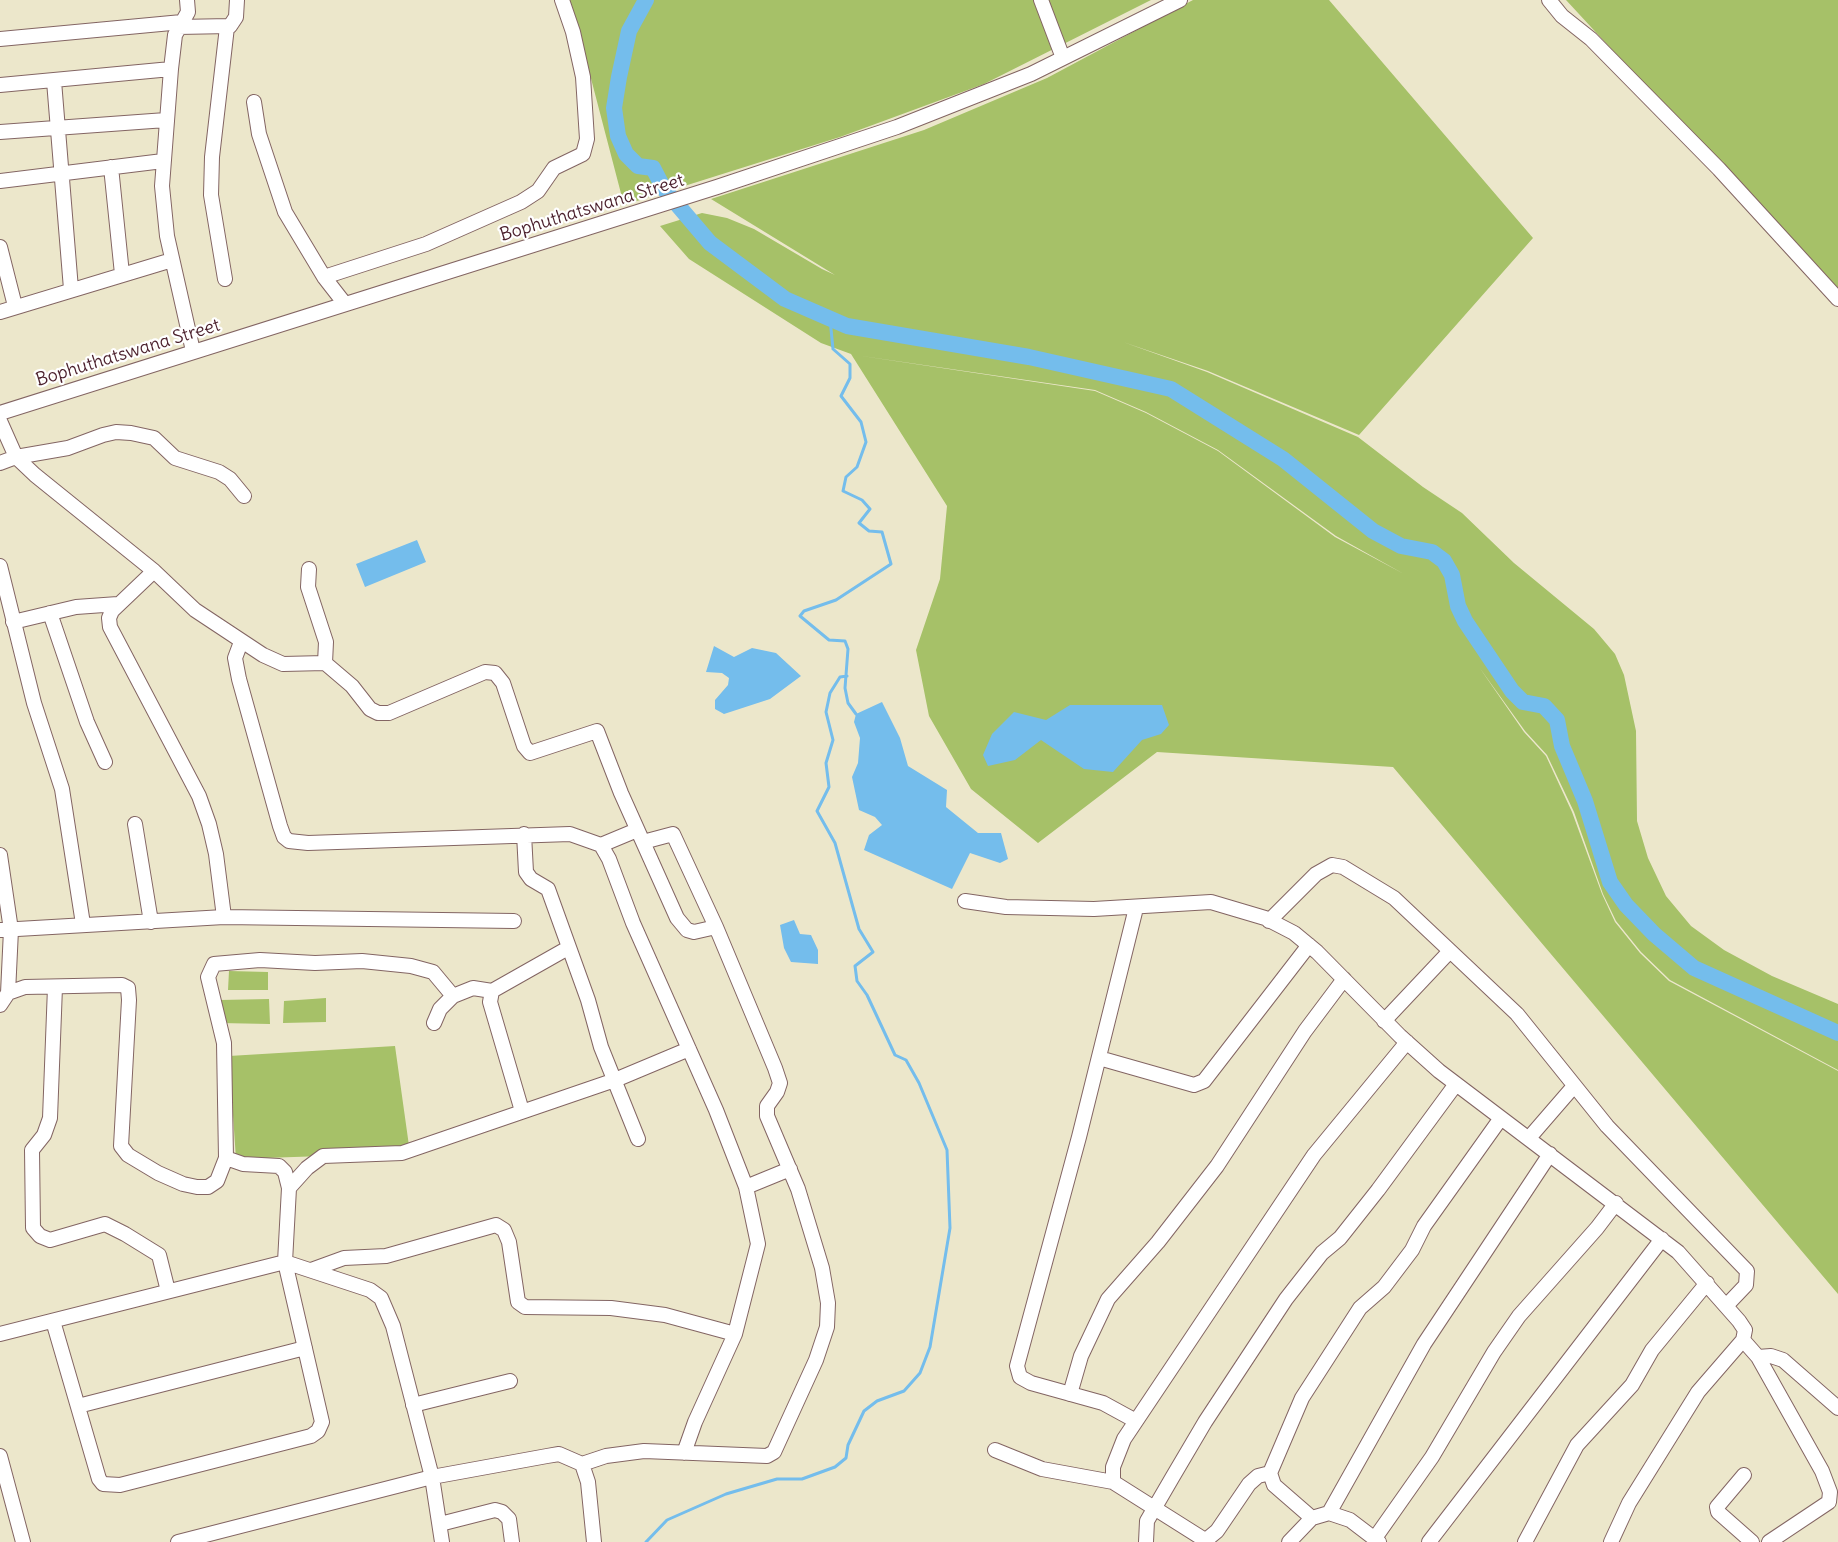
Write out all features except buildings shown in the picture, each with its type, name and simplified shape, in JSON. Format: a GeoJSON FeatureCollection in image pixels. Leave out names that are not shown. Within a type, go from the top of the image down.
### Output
{"type":"FeatureCollection","features":[{"type":"Feature","properties":{"kind":"street"},"geometry":{"type":"LineString","coordinates":[[187,0],[188,12],[180,25],[171,69],[163,161],[165,215],[172,261],[193,351]]}},
{"type":"Feature","properties":{"kind":"street"},"geometry":{"type":"LineString","coordinates":[[0,39],[180,25],[227,27],[235,21],[237,0]]}},
{"type":"Feature","properties":{"kind":"street"},"geometry":{"type":"LineString","coordinates":[[324,277],[426,244],[521,202],[538,191],[554,168],[583,154],[587,139],[583,77],[573,32],[562,0]]}},
{"type":"Feature","properties":{"kind":"street"},"geometry":{"type":"LineString","coordinates":[[1041,0],[1063,58]]}},
{"type":"Feature","properties":{"kind":"street","name":"Bophuthatswana Street"},"geometry":{"type":"LineString","coordinates":[[0,413],[717,188],[950,108],[1063,58],[1180,0]]}},
{"type":"Feature","properties":{"kind":"street"},"geometry":{"type":"LineString","coordinates":[[1549,0],[1562,16],[1591,39],[1719,169],[1838,299]]}},
{"type":"Feature","properties":{"kind":"street"},"geometry":{"type":"LineString","coordinates":[[225,279],[211,195],[212,157],[227,27]]}},
{"type":"Feature","properties":{"kind":"street"},"geometry":{"type":"LineString","coordinates":[[0,85],[171,69]]}},
{"type":"Feature","properties":{"kind":"street"},"geometry":{"type":"LineString","coordinates":[[54,81],[71,289]]}},
{"type":"Feature","properties":{"kind":"street"},"geometry":{"type":"LineString","coordinates":[[254,102],[259,134],[285,212],[324,277],[345,304]]}},
{"type":"Feature","properties":{"kind":"street"},"geometry":{"type":"LineString","coordinates":[[0,132],[166,120]]}},
{"type":"Feature","properties":{"kind":"street"},"geometry":{"type":"LineString","coordinates":[[0,181],[163,161]]}},
{"type":"Feature","properties":{"kind":"street"},"geometry":{"type":"LineString","coordinates":[[111,167],[122,274]]}},
{"type":"Feature","properties":{"kind":"street"},"geometry":{"type":"LineString","coordinates":[[0,247],[15,306]]}},
{"type":"Feature","properties":{"kind":"street"},"geometry":{"type":"LineString","coordinates":[[0,312],[71,289],[172,261]]}},
{"type":"Feature","properties":{"kind":"street"},"geometry":{"type":"LineString","coordinates":[[0,421],[16,456],[35,475],[154,571],[195,610],[241,642],[283,664],[325,663],[352,686],[370,709],[378,713],[389,713],[485,672],[495,673],[503,682],[524,746],[530,753],[597,731],[677,918],[687,930],[700,932],[716,927]]}},
{"type":"Feature","properties":{"kind":"street"},"geometry":{"type":"LineString","coordinates":[[0,463],[16,456],[68,448],[116,432],[131,433],[154,438],[176,458],[219,472],[230,479],[244,496]]}},
{"type":"Feature","properties":{"kind":"street"},"geometry":{"type":"LineString","coordinates":[[0,566],[34,703],[62,789],[83,924]]}},
{"type":"Feature","properties":{"kind":"street"},"geometry":{"type":"LineString","coordinates":[[309,569],[308,587],[326,642],[325,663]]}},
{"type":"Feature","properties":{"kind":"street"},"geometry":{"type":"LineString","coordinates":[[154,571],[118,604],[109,618],[110,627],[184,764],[209,824],[224,917]]}},
{"type":"Feature","properties":{"kind":"street"},"geometry":{"type":"LineString","coordinates":[[13,622],[95,604],[118,604]]}},
{"type":"Feature","properties":{"kind":"street"},"geometry":{"type":"LineString","coordinates":[[50,613],[87,722],[105,762]]}},
{"type":"Feature","properties":{"kind":"street"},"geometry":{"type":"LineString","coordinates":[[178,1542],[432,1477],[559,1455],[582,1464],[606,1456],[644,1451],[767,1456],[774,1452],[816,1360],[827,1327],[828,1303],[822,1268],[790,1169],[767,1116],[767,1106],[777,1092],[780,1083],[716,927],[673,834],[640,836],[601,845],[570,834],[289,842],[280,826],[239,680],[235,658],[241,642]]}},
{"type":"Feature","properties":{"kind":"street"},"geometry":{"type":"LineString","coordinates":[[135,824],[152,922]]}},
{"type":"Feature","properties":{"kind":"street"},"geometry":{"type":"LineString","coordinates":[[524,834],[526,872],[531,879],[548,888],[567,948],[638,1139]]}},
{"type":"Feature","properties":{"kind":"street"},"geometry":{"type":"LineString","coordinates":[[601,845],[746,1187],[758,1244],[735,1334],[695,1422],[684,1453]]}},
{"type":"Feature","properties":{"kind":"street"},"geometry":{"type":"LineString","coordinates":[[0,855],[8,993],[0,1005]]}},
{"type":"Feature","properties":{"kind":"street"},"geometry":{"type":"LineString","coordinates":[[1269,921],[1316,874],[1332,865],[1343,867],[1394,898],[1517,1014],[1607,1126],[1747,1271],[1746,1285],[1726,1306]]}},
{"type":"Feature","properties":{"kind":"street"},"geometry":{"type":"LineString","coordinates":[[965,902],[1006,907],[1136,908],[1211,902],[1269,921],[1309,945],[1384,1021],[1456,1084],[1662,1239],[1707,1283],[1745,1330],[1743,1340],[1698,1392],[1629,1503],[1611,1542]]}},
{"type":"Feature","properties":{"kind":"street"},"geometry":{"type":"LineString","coordinates":[[1136,908],[1099,1058],[1017,1366],[1020,1377],[1030,1383],[1103,1403],[1136,1421]]}},
{"type":"Feature","properties":{"kind":"street"},"geometry":{"type":"LineString","coordinates":[[5,930],[224,917],[514,921]]}},
{"type":"Feature","properties":{"kind":"street"},"geometry":{"type":"LineString","coordinates":[[1099,1058],[1194,1085],[1204,1081],[1309,945]]}},
{"type":"Feature","properties":{"kind":"street"},"geometry":{"type":"LineString","coordinates":[[434,1023],[440,1009],[453,996],[474,988],[492,991],[567,948]]}},
{"type":"Feature","properties":{"kind":"street"},"geometry":{"type":"LineString","coordinates":[[1384,1021],[1450,951]]}},
{"type":"Feature","properties":{"kind":"street"},"geometry":{"type":"LineString","coordinates":[[8,993],[26,987],[122,985],[128,988],[120,1141],[124,1152],[158,1173],[183,1184],[197,1187],[208,1187],[217,1181],[226,1158],[224,1044],[208,977],[214,964],[260,960],[315,963],[362,961],[411,966],[433,972],[453,996]]}},
{"type":"Feature","properties":{"kind":"street"},"geometry":{"type":"LineString","coordinates":[[1070,1394],[1081,1356],[1108,1299],[1158,1242],[1217,1166],[1311,1022],[1344,979]]}},
{"type":"Feature","properties":{"kind":"street"},"geometry":{"type":"LineString","coordinates":[[55,987],[50,1118],[44,1135],[32,1150],[33,1228],[39,1236],[50,1240],[105,1224],[159,1255],[168,1291]]}},
{"type":"Feature","properties":{"kind":"street"},"geometry":{"type":"LineString","coordinates":[[492,991],[490,1002],[522,1111]]}},
{"type":"Feature","properties":{"kind":"street"},"geometry":{"type":"LineString","coordinates":[[1113,1482],[1113,1467],[1124,1439],[1136,1421],[1314,1155],[1407,1042]]}},
{"type":"Feature","properties":{"kind":"street"},"geometry":{"type":"LineString","coordinates":[[289,1188],[307,1168],[323,1156],[402,1153],[615,1080],[689,1049]]}},
{"type":"Feature","properties":{"kind":"street"},"geometry":{"type":"LineString","coordinates":[[1146,1542],[1147,1521],[1155,1507],[1205,1422],[1286,1299],[1378,1190],[1456,1084]]}},
{"type":"Feature","properties":{"kind":"street"},"geometry":{"type":"LineString","coordinates":[[1529,1138],[1574,1086]]}},
{"type":"Feature","properties":{"kind":"street"},"geometry":{"type":"LineString","coordinates":[[1312,1518],[1274,1485],[1270,1473],[1308,1388],[1360,1308],[1384,1287],[1412,1250],[1424,1226],[1501,1118]]}},
{"type":"Feature","properties":{"kind":"street"},"geometry":{"type":"LineString","coordinates":[[1329,1513],[1424,1344],[1550,1154]]}},
{"type":"Feature","properties":{"kind":"street"},"geometry":{"type":"LineString","coordinates":[[53,1321],[99,1479],[110,1486],[311,1436],[318,1431],[322,1422],[285,1262],[289,1188],[285,1172],[279,1166],[243,1164],[226,1158]]}},
{"type":"Feature","properties":{"kind":"street"},"geometry":{"type":"LineString","coordinates":[[746,1187],[790,1169]]}},
{"type":"Feature","properties":{"kind":"street"},"geometry":{"type":"LineString","coordinates":[[1289,1542],[1312,1518],[1329,1513],[1350,1520],[1377,1540],[1432,1457],[1494,1352],[1519,1316],[1597,1228],[1616,1203]]}},
{"type":"Feature","properties":{"kind":"street"},"geometry":{"type":"LineString","coordinates":[[311,1270],[344,1258],[386,1256],[496,1225],[504,1230],[509,1242],[518,1302],[525,1307],[622,1309],[665,1315],[735,1334]]}},
{"type":"Feature","properties":{"kind":"street"},"geometry":{"type":"LineString","coordinates":[[1430,1542],[1662,1239]]}},
{"type":"Feature","properties":{"kind":"street"},"geometry":{"type":"LineString","coordinates":[[0,1334],[285,1262],[370,1290],[381,1298],[393,1326],[432,1477],[441,1542]]}},
{"type":"Feature","properties":{"kind":"street"},"geometry":{"type":"LineString","coordinates":[[1525,1542],[1577,1445],[1632,1385],[1652,1350],[1707,1283]]}},
{"type":"Feature","properties":{"kind":"street"},"geometry":{"type":"LineString","coordinates":[[1743,1340],[1758,1357],[1822,1471],[1830,1492],[1829,1502],[1769,1542]]}},
{"type":"Feature","properties":{"kind":"street"},"geometry":{"type":"LineString","coordinates":[[78,1406],[305,1348]]}},
{"type":"Feature","properties":{"kind":"street"},"geometry":{"type":"LineString","coordinates":[[1758,1357],[1771,1356],[1783,1360],[1838,1408]]}},
{"type":"Feature","properties":{"kind":"street"},"geometry":{"type":"LineString","coordinates":[[413,1405],[510,1381]]}},
{"type":"Feature","properties":{"kind":"street"},"geometry":{"type":"LineString","coordinates":[[995,1450],[1042,1468],[1113,1482],[1207,1541],[1217,1531],[1249,1484],[1258,1476],[1270,1473]]}},
{"type":"Feature","properties":{"kind":"street"},"geometry":{"type":"LineString","coordinates":[[0,1456],[24,1542]]}},
{"type":"Feature","properties":{"kind":"street"},"geometry":{"type":"LineString","coordinates":[[582,1464],[588,1482],[594,1542]]}},
{"type":"Feature","properties":{"kind":"street"},"geometry":{"type":"LineString","coordinates":[[1744,1475],[1717,1507],[1718,1512],[1752,1542]]}},
{"type":"Feature","properties":{"kind":"street"},"geometry":{"type":"LineString","coordinates":[[440,1524],[495,1510],[502,1512],[509,1519],[512,1542]]}},
{"type":"Feature","properties":{"kind":"green space"},"geometry":{"type":"Polygon","coordinates":[[[567,0],[1151,0],[984,84],[840,137],[624,205],[576,21],[567,0]]]}},
{"type":"Feature","properties":{"kind":"green space"},"geometry":{"type":"Polygon","coordinates":[[[1193,0],[1329,0],[1533,238],[1359,435],[1208,371],[1123,342],[1207,372],[1358,437],[1423,487],[1462,513],[1514,563],[1594,629],[1615,654],[1624,675],[1636,731],[1637,821],[1648,858],[1666,896],[1691,926],[1724,950],[1772,976],[1838,1004],[1838,1070],[1670,980],[1641,952],[1616,921],[1603,894],[1574,812],[1547,755],[1525,731],[1479,667],[1524,732],[1546,756],[1572,812],[1602,894],[1615,922],[1640,953],[1669,981],[1838,1071],[1838,1294],[1393,767],[1157,752],[1038,843],[971,789],[929,716],[916,650],[940,579],[947,506],[851,354],[821,343],[689,259],[660,226],[702,213],[727,218],[754,229],[835,275],[711,199],[924,130],[1047,78],[1193,0]],[[855,355],[1095,391],[1146,413],[1218,451],[1335,537],[1404,574],[1336,536],[1218,450],[1146,412],[1095,390],[855,355]]]}},
{"type":"Feature","properties":{"kind":"green space"},"geometry":{"type":"Polygon","coordinates":[[[1566,0],[1838,0],[1838,294],[1566,0]]]}},
{"type":"Feature","properties":{"kind":"green space"},"geometry":{"type":"Polygon","coordinates":[[[229,971],[268,972],[268,990],[228,990],[229,971]]]}},
{"type":"Feature","properties":{"kind":"green space"},"geometry":{"type":"Polygon","coordinates":[[[326,998],[326,1022],[283,1023],[284,1001],[326,998]]]}},
{"type":"Feature","properties":{"kind":"green space"},"geometry":{"type":"Polygon","coordinates":[[[269,999],[270,1024],[220,1023],[220,1000],[269,999]]]}},
{"type":"Feature","properties":{"kind":"green space"},"geometry":{"type":"Polygon","coordinates":[[[395,1046],[410,1153],[236,1159],[229,1056],[395,1046]]]}},
{"type":"Feature","properties":{"kind":"water"},"geometry":{"type":"Polygon","coordinates":[[[417,540],[426,562],[365,587],[356,564],[417,540]]]}},
{"type":"Feature","properties":{"kind":"water"},"geometry":{"type":"Polygon","coordinates":[[[714,646],[734,657],[752,648],[776,653],[801,676],[770,699],[724,714],[715,709],[715,700],[728,685],[729,678],[722,673],[706,672],[714,646]]]}},
{"type":"Feature","properties":{"kind":"water"},"geometry":{"type":"Polygon","coordinates":[[[882,702],[900,738],[908,766],[947,790],[946,807],[978,833],[1001,833],[1008,859],[1000,863],[970,853],[952,889],[864,850],[869,835],[882,825],[875,817],[859,810],[852,777],[858,763],[860,738],[854,722],[856,714],[882,702]]]}},
{"type":"Feature","properties":{"kind":"water"},"geometry":{"type":"Polygon","coordinates":[[[1070,705],[1162,705],[1169,725],[1161,734],[1142,740],[1113,772],[1084,769],[1041,740],[1015,760],[988,766],[983,755],[992,734],[1014,712],[1046,720],[1070,705]]]}},
{"type":"Feature","properties":{"kind":"water"},"geometry":{"type":"Polygon","coordinates":[[[794,920],[800,934],[811,935],[818,950],[818,964],[791,962],[784,948],[780,925],[794,920]]]}},
{"type":"Feature","properties":{"kind":"waterway"},"geometry":{"type":"LineString","coordinates":[[646,0],[629,31],[619,77],[614,108],[618,136],[626,154],[638,166],[653,168],[664,189],[710,243],[785,299],[847,326],[1029,357],[1171,389],[1283,459],[1373,531],[1401,546],[1432,552],[1444,561],[1452,575],[1458,606],[1465,621],[1512,691],[1523,702],[1544,706],[1557,720],[1562,746],[1585,801],[1610,882],[1626,905],[1654,934],[1694,968],[1838,1033]]}},
{"type":"Feature","properties":{"kind":"waterway"},"geometry":{"type":"LineString","coordinates":[[830,319],[833,349],[850,364],[850,378],[841,396],[861,422],[866,442],[857,467],[846,477],[843,491],[862,500],[870,509],[859,523],[869,531],[882,532],[891,564],[836,600],[804,611],[800,616],[829,640],[845,641],[848,649],[845,688],[848,703],[856,714]]}},
{"type":"Feature","properties":{"kind":"waterway"},"geometry":{"type":"LineString","coordinates":[[646,1542],[667,1520],[726,1494],[777,1479],[802,1479],[835,1467],[846,1458],[848,1445],[864,1411],[877,1401],[904,1391],[920,1373],[930,1347],[950,1228],[947,1150],[919,1083],[906,1060],[895,1055],[867,995],[857,981],[855,966],[873,952],[859,929],[835,843],[817,811],[829,787],[826,763],[833,740],[826,712],[830,693],[840,677],[847,676]]}}]}
